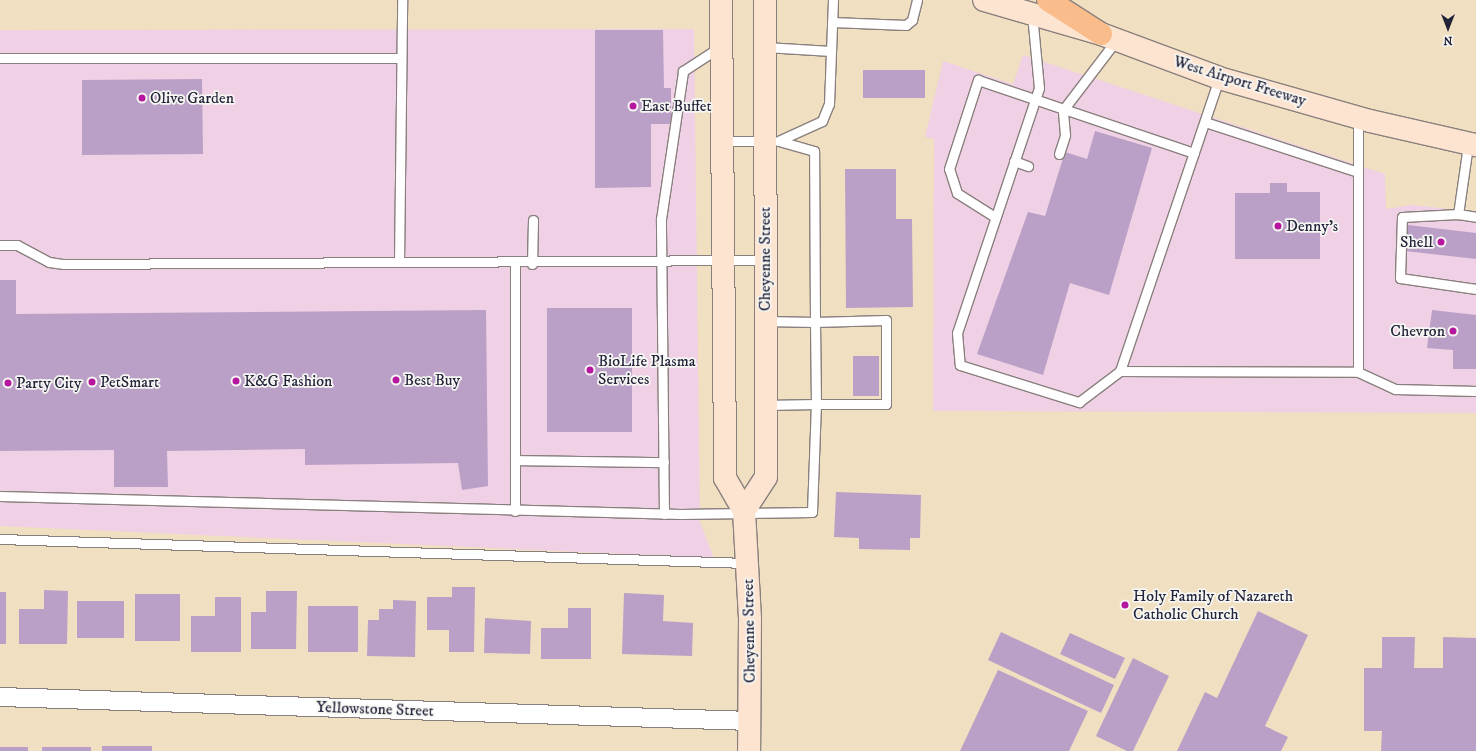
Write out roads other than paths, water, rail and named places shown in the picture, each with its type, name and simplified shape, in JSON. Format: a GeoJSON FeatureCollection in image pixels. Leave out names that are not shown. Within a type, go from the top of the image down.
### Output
{"type":"FeatureCollection","features":[{"type":"Feature","properties":{"kind":"highway"},"geometry":{"type":"LineString","coordinates":[[1040,6],[1109,37]]}},
{"type":"Feature","properties":{"kind":"street","name":"Cheyenne Street"},"geometry":{"type":"LineString","coordinates":[[720,0],[720,141],[725,263],[725,478],[744,511],[748,563],[749,751]]}},
{"type":"Feature","properties":{"kind":"street","name":"Cheyenne Street"},"geometry":{"type":"LineString","coordinates":[[744,511],[766,477],[765,260],[772,141],[764,47],[765,0]]}},
{"type":"Feature","properties":{"kind":"street"},"geometry":{"type":"LineString","coordinates":[[984,0],[1040,6]]}},
{"type":"Feature","properties":{"kind":"street","name":"West Airport Freeway"},"geometry":{"type":"LineString","coordinates":[[1109,37],[1219,78],[1358,117],[1474,145]]}},
{"type":"Feature","properties":{"kind":"street","name":"Yellowstone Street"},"geometry":{"type":"LineString","coordinates":[[0,697],[750,721]]}},
{"type":"Feature","properties":{"kind":"lane"},"geometry":{"type":"LineString","coordinates":[[399,262],[399,58],[402,0]]}},
{"type":"Feature","properties":{"kind":"lane"},"geometry":{"type":"LineString","coordinates":[[772,141],[822,121],[829,104],[833,0]]}},
{"type":"Feature","properties":{"kind":"lane"},"geometry":{"type":"LineString","coordinates":[[832,22],[906,25],[912,20],[917,0]]}},
{"type":"Feature","properties":{"kind":"lane"},"geometry":{"type":"LineString","coordinates":[[1040,6],[1039,88],[957,333],[960,364],[1079,402],[1120,371],[1219,78]]}},
{"type":"Feature","properties":{"kind":"lane"},"geometry":{"type":"LineString","coordinates":[[1059,154],[1064,135],[1063,110],[1109,37]]}},
{"type":"Feature","properties":{"kind":"lane"},"geometry":{"type":"LineString","coordinates":[[664,514],[661,263],[662,219],[684,72],[720,47]]}},
{"type":"Feature","properties":{"kind":"lane"},"geometry":{"type":"LineString","coordinates":[[764,47],[831,51]]}},
{"type":"Feature","properties":{"kind":"lane"},"geometry":{"type":"LineString","coordinates":[[0,58],[399,58]]}},
{"type":"Feature","properties":{"kind":"lane"},"geometry":{"type":"LineString","coordinates":[[995,217],[957,193],[949,169],[978,80],[1063,110],[1194,153]]}},
{"type":"Feature","properties":{"kind":"lane"},"geometry":{"type":"LineString","coordinates":[[1358,117],[1358,372]]}},
{"type":"Feature","properties":{"kind":"lane"},"geometry":{"type":"LineString","coordinates":[[1205,122],[1358,172]]}},
{"type":"Feature","properties":{"kind":"lane"},"geometry":{"type":"LineString","coordinates":[[0,496],[664,514],[744,511],[812,512],[816,404],[814,151],[772,141],[720,141]]}},
{"type":"Feature","properties":{"kind":"lane"},"geometry":{"type":"LineString","coordinates":[[1458,214],[1474,145]]}},
{"type":"Feature","properties":{"kind":"lane"},"geometry":{"type":"LineString","coordinates":[[1014,161],[1028,166]]}},
{"type":"Feature","properties":{"kind":"lane"},"geometry":{"type":"LineString","coordinates":[[1476,217],[1458,214],[1402,217],[1400,278],[1476,289]]}},
{"type":"Feature","properties":{"kind":"lane"},"geometry":{"type":"LineString","coordinates":[[532,264],[533,220]]}},
{"type":"Feature","properties":{"kind":"lane"},"geometry":{"type":"LineString","coordinates":[[0,245],[17,245],[49,262],[64,264],[399,262],[515,264],[725,263],[765,260]]}},
{"type":"Feature","properties":{"kind":"lane"},"geometry":{"type":"LineString","coordinates":[[515,264],[515,511]]}},
{"type":"Feature","properties":{"kind":"lane"},"geometry":{"type":"LineString","coordinates":[[765,321],[815,322],[886,320],[886,404],[766,405]]}},
{"type":"Feature","properties":{"kind":"lane"},"geometry":{"type":"LineString","coordinates":[[1120,371],[1358,372],[1395,389],[1476,391]]}},
{"type":"Feature","properties":{"kind":"lane"},"geometry":{"type":"LineString","coordinates":[[515,460],[664,462]]}},
{"type":"Feature","properties":{"kind":"lane"},"geometry":{"type":"LineString","coordinates":[[0,539],[748,563]]}},
{"type":"Feature","properties":{"kind":"place","name":"Olive Garden"},"geometry":{"type":"Point","coordinates":[142,98]}},
{"type":"Feature","properties":{"kind":"place","name":"East Buffet"},"geometry":{"type":"Point","coordinates":[633,106]}},
{"type":"Feature","properties":{"kind":"place","name":"Denny's"},"geometry":{"type":"Point","coordinates":[1278,226]}},
{"type":"Feature","properties":{"kind":"place","name":"Shell"},"geometry":{"type":"Point","coordinates":[1441,242]}},
{"type":"Feature","properties":{"kind":"place","name":"Chevron"},"geometry":{"type":"Point","coordinates":[1453,331]}},
{"type":"Feature","properties":{"kind":"place","name":"BioLife Plasma Services"},"geometry":{"type":"Point","coordinates":[590,370]}},
{"type":"Feature","properties":{"kind":"place","name":"Best Buy"},"geometry":{"type":"Point","coordinates":[396,380]}},
{"type":"Feature","properties":{"kind":"place","name":"K&G Fashion"},"geometry":{"type":"Point","coordinates":[236,381]}},
{"type":"Feature","properties":{"kind":"place","name":"PetSmart"},"geometry":{"type":"Point","coordinates":[92,382]}},
{"type":"Feature","properties":{"kind":"place","name":"Party City"},"geometry":{"type":"Point","coordinates":[8,383]}},
{"type":"Feature","properties":{"kind":"place","name":"Holy Family of Nazareth Catholic Church"},"geometry":{"type":"Point","coordinates":[1125,605]}}]}
